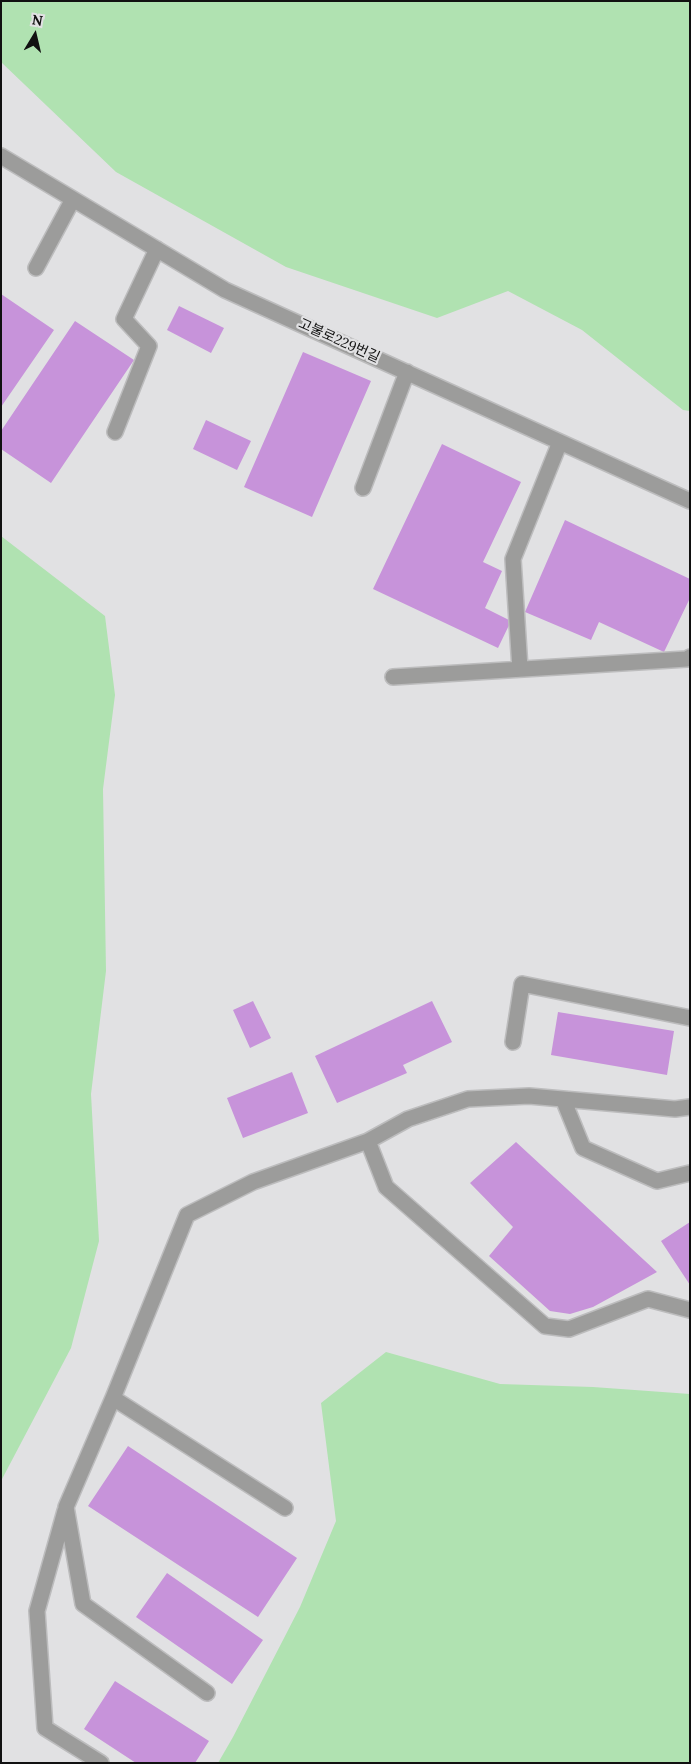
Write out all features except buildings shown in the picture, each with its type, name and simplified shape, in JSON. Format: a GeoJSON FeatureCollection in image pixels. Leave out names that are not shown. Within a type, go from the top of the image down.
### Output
{"type":"FeatureCollection","features":[{"type":"Feature","properties":{"kind":"street","name":"고불로229번길"},"geometry":{"type":"LineString","coordinates":[[1,156],[225,290],[690,501]]}},
{"type":"Feature","properties":{"kind":"street"},"geometry":{"type":"LineString","coordinates":[[36,268],[73,199]]}},
{"type":"Feature","properties":{"kind":"street"},"geometry":{"type":"LineString","coordinates":[[115,432],[149,346],[124,320],[157,249]]}},
{"type":"Feature","properties":{"kind":"street"},"geometry":{"type":"LineString","coordinates":[[363,488],[407,372]]}},
{"type":"Feature","properties":{"kind":"street"},"geometry":{"type":"LineString","coordinates":[[520,669],[512,559],[560,442]]}},
{"type":"Feature","properties":{"kind":"street"},"geometry":{"type":"LineString","coordinates":[[393,677],[687,659],[690,657]]}},
{"type":"Feature","properties":{"kind":"street"},"geometry":{"type":"LineString","coordinates":[[513,1042],[522,984],[690,1018]]}},
{"type":"Feature","properties":{"kind":"street"},"geometry":{"type":"LineString","coordinates":[[101,1763],[46,1728],[37,1611],[66,1507],[113,1398],[187,1215],[253,1182],[368,1141],[408,1119],[468,1099],[529,1096],[675,1109],[690,1107]]}},
{"type":"Feature","properties":{"kind":"street"},"geometry":{"type":"LineString","coordinates":[[563,1099],[583,1148],[657,1181],[690,1173]]}},
{"type":"Feature","properties":{"kind":"street"},"geometry":{"type":"LineString","coordinates":[[368,1141],[386,1187],[545,1326],[569,1329],[648,1299],[690,1310]]}},
{"type":"Feature","properties":{"kind":"street"},"geometry":{"type":"LineString","coordinates":[[113,1398],[285,1508]]}},
{"type":"Feature","properties":{"kind":"street"},"geometry":{"type":"LineString","coordinates":[[66,1507],[83,1604],[207,1693]]}},
{"type":"Feature","properties":{"kind":"green space"},"geometry":{"type":"Polygon","coordinates":[[[1,1],[690,1],[690,411],[683,410],[582,330],[508,291],[437,318],[286,267],[116,172],[1,62],[1,1]]]}},
{"type":"Feature","properties":{"kind":"green space"},"geometry":{"type":"Polygon","coordinates":[[[1,536],[105,616],[115,695],[103,789],[106,971],[91,1094],[99,1241],[71,1348],[1,1481],[1,536]]]}},
{"type":"Feature","properties":{"kind":"green space"},"geometry":{"type":"Polygon","coordinates":[[[386,1352],[500,1384],[593,1387],[690,1394],[690,1763],[218,1763],[300,1607],[336,1521],[321,1403],[386,1352]]]}}]}
